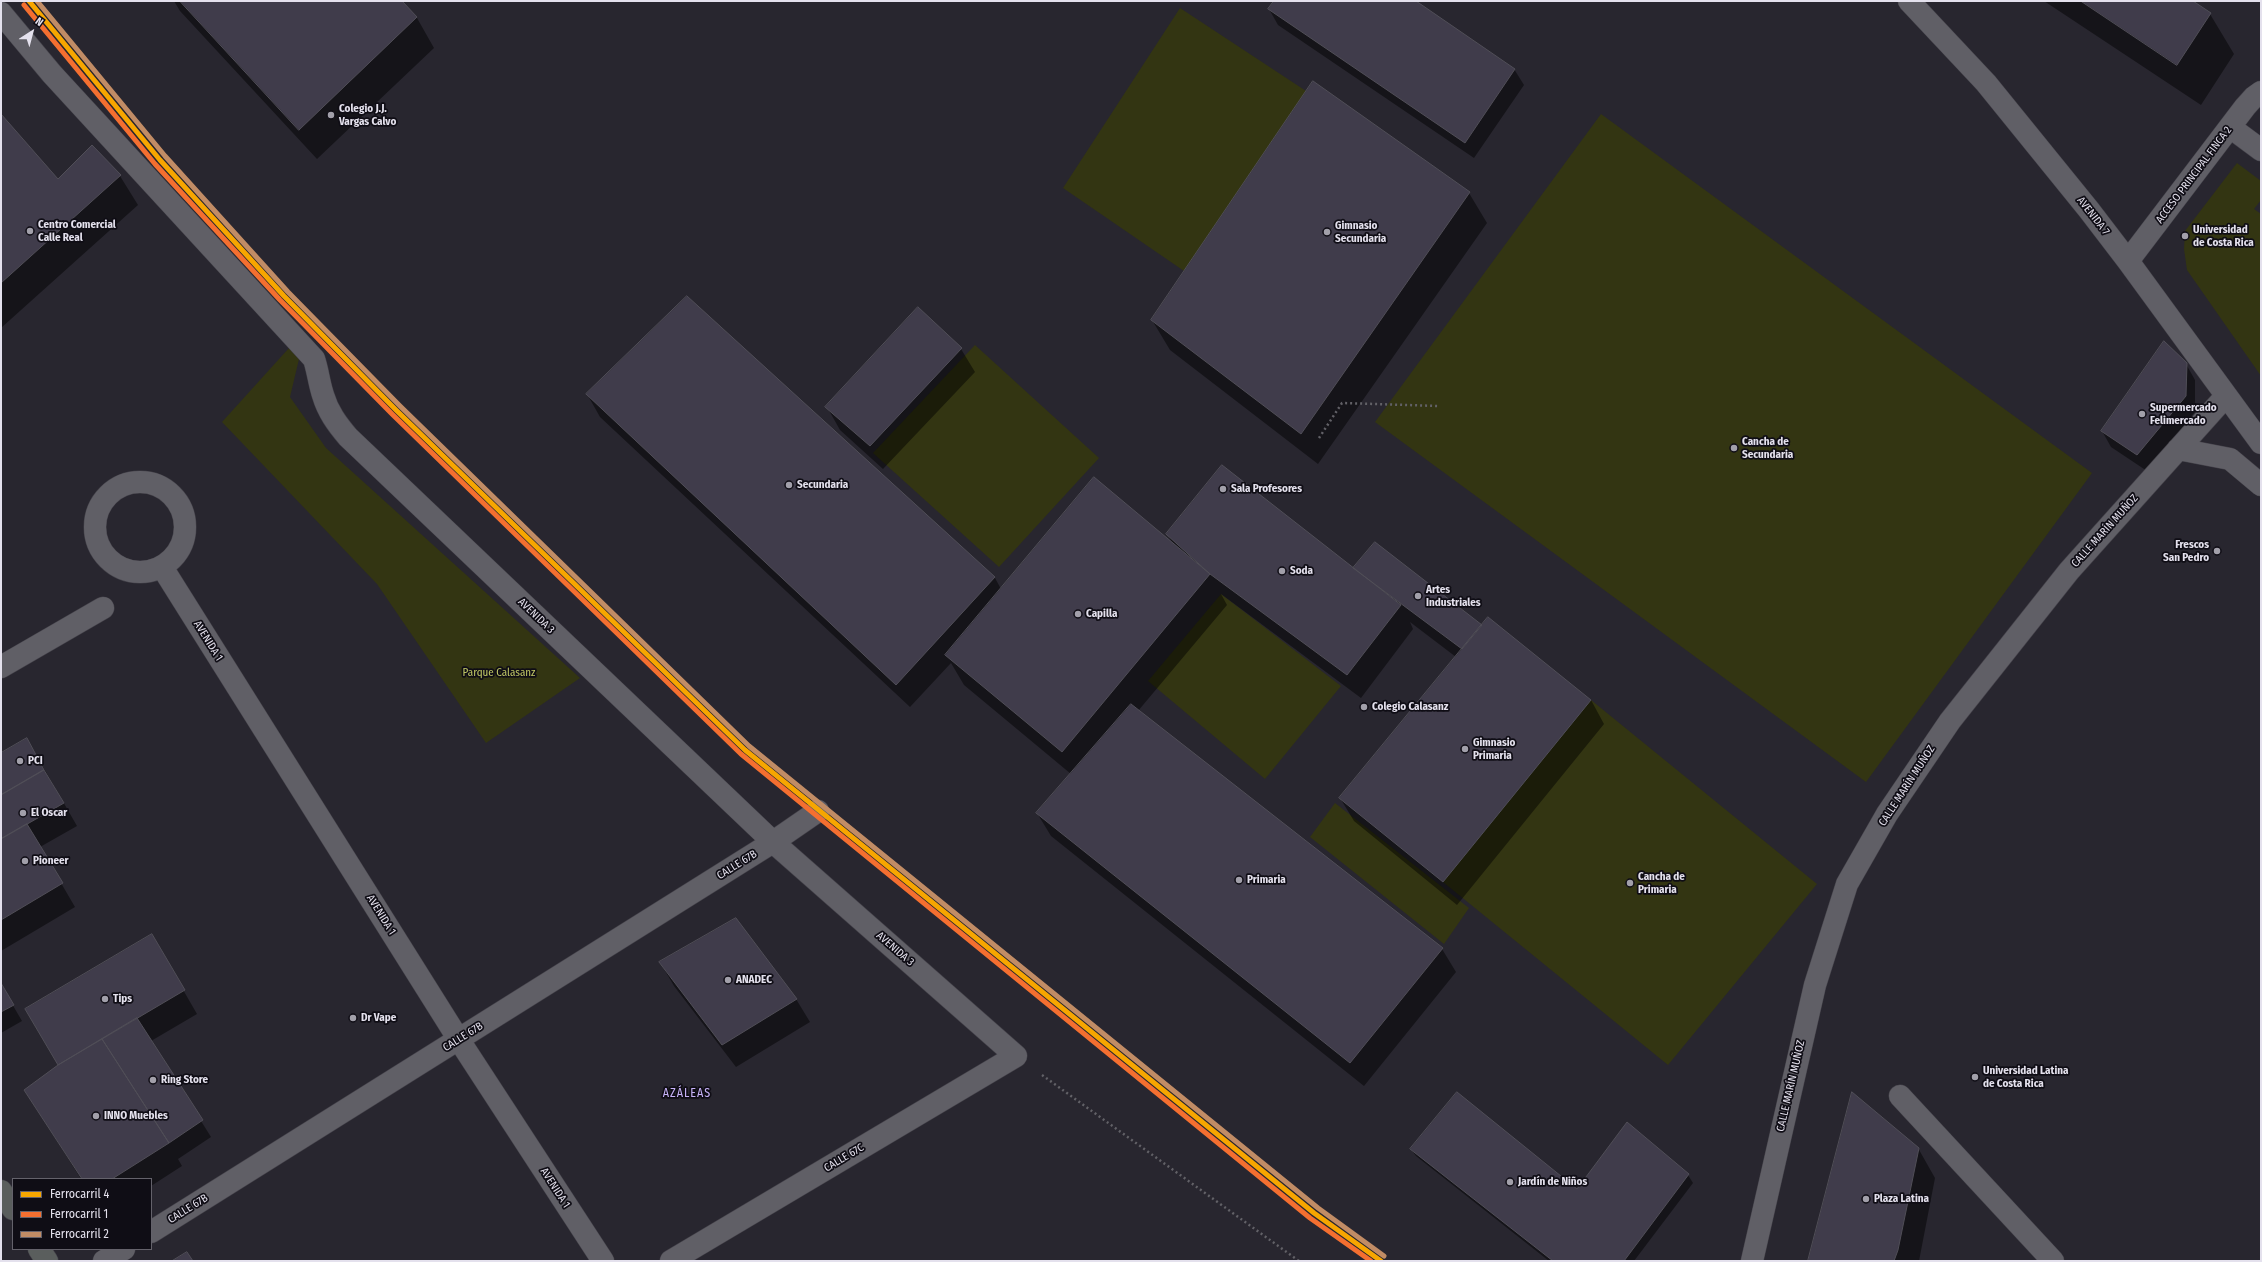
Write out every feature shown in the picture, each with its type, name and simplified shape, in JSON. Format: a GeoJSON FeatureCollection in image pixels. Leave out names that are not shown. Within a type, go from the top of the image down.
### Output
{"type":"FeatureCollection","features":[{"type":"Feature","properties":{"kind":"highway"},"geometry":{"type":"LineString","coordinates":[[1,1191],[12,1208]]}},
{"type":"Feature","properties":{"kind":"highway"},"geometry":{"type":"LineString","coordinates":[[41,1250],[48,1261]]}},
{"type":"Feature","properties":{"kind":"street","name":"AVENIDA 7"},"geometry":{"type":"LineString","coordinates":[[1909,1],[1986,83],[2128,261],[2225,397],[2261,443]]}},
{"type":"Feature","properties":{"kind":"street","name":"AVENIDA 3"},"geometry":{"type":"LineString","coordinates":[[1,14],[52,74],[314,359],[320,377],[322,394],[332,416],[348,437],[773,842],[1016,1056]]}},
{"type":"Feature","properties":{"kind":"street","name":"ACCESO PRINCIPAL FINCA 2"},"geometry":{"type":"LineString","coordinates":[[2128,261],[2230,127],[2254,97],[2261,92]]}},
{"type":"Feature","properties":{"kind":"street"},"geometry":{"type":"LineString","coordinates":[[2230,127],[2261,150]]}},
{"type":"Feature","properties":{"kind":"street","name":"CALLE MARÍN MUÑOZ"},"geometry":{"type":"LineString","coordinates":[[1752,1261],[1815,985],[1847,884],[1887,814],[1950,721],[2070,571],[2225,397]]}},
{"type":"Feature","properties":{"kind":"street"},"geometry":{"type":"LineString","coordinates":[[2178,449],[2230,459],[2261,485]]}},
{"type":"Feature","properties":{"kind":"street"},"geometry":{"type":"LineString","coordinates":[[137,482],[157,486],[174,497],[184,515],[185,535],[177,554],[162,568],[142,573],[122,569],[106,557],[96,540],[95,520],[103,500],[118,487],[137,482]]}},
{"type":"Feature","properties":{"kind":"street","name":"AVENIDA 1"},"geometry":{"type":"LineString","coordinates":[[162,568],[459,1040],[603,1261]]}},
{"type":"Feature","properties":{"kind":"street"},"geometry":{"type":"LineString","coordinates":[[1,667],[102,608]]}},
{"type":"Feature","properties":{"kind":"street"},"geometry":{"type":"LineString","coordinates":[[773,842],[818,811]]}},
{"type":"Feature","properties":{"kind":"street","name":"CALLE 67B"},"geometry":{"type":"LineString","coordinates":[[152,1231],[773,842]]}},
{"type":"Feature","properties":{"kind":"street","name":"CALLE 67C"},"geometry":{"type":"LineString","coordinates":[[672,1261],[1016,1056]]}},
{"type":"Feature","properties":{"kind":"street"},"geometry":{"type":"LineString","coordinates":[[1900,1096],[2053,1261]]}},
{"type":"Feature","properties":{"kind":"street"},"geometry":{"type":"LineString","coordinates":[[104,1261],[122,1250]]}},
{"type":"Feature","properties":{"kind":"path"},"geometry":{"type":"LineString","coordinates":[[1319,438],[1342,403],[1439,406]]}},
{"type":"Feature","properties":{"kind":"path"},"geometry":{"type":"LineString","coordinates":[[1016,1056],[1298,1261]]}},
{"type":"Feature","properties":{"kind":"green space"},"geometry":{"type":"Polygon","coordinates":[[[1180,8],[1306,91],[1184,271],[1063,188],[1180,8]]]}},
{"type":"Feature","properties":{"kind":"green space","name":"Cancha de Secundaria"},"geometry":{"type":"Polygon","coordinates":[[[1601,114],[2092,473],[1866,782],[1375,422],[1601,114]]]}},
{"type":"Feature","properties":{"kind":"green space"},"geometry":{"type":"Polygon","coordinates":[[[2237,163],[2261,181],[2261,200],[2254,209],[2261,214],[2261,376],[2187,270],[2184,249],[2185,231],[2237,163]]]}},
{"type":"Feature","properties":{"kind":"green space"},"geometry":{"type":"Polygon","coordinates":[[[975,345],[1099,458],[999,567],[873,453],[975,345]]]}},
{"type":"Feature","properties":{"kind":"green space","name":"Parque Calasanz"},"geometry":{"type":"Polygon","coordinates":[[[289,348],[299,359],[290,397],[326,448],[580,678],[486,743],[377,584],[222,422],[289,348]]]}},
{"type":"Feature","properties":{"kind":"green space"},"geometry":{"type":"Polygon","coordinates":[[[1221,594],[1341,686],[1265,779],[1148,681],[1221,594]]]}},
{"type":"Feature","properties":{"kind":"green space","name":"Cancha de Primaria"},"geometry":{"type":"Polygon","coordinates":[[[1591,700],[1817,884],[1668,1065],[1443,882],[1591,700]]]}},
{"type":"Feature","properties":{"kind":"green space"},"geometry":{"type":"Polygon","coordinates":[[[1335,803],[1469,908],[1444,944],[1310,837],[1335,803]]]}},
{"type":"Feature","properties":{"kind":"building"},"geometry":{"type":"Polygon","coordinates":[[[180,1],[402,1],[417,17],[299,130],[180,1]]]}},
{"type":"Feature","properties":{"kind":"building"},"geometry":{"type":"Polygon","coordinates":[[[1274,1],[1416,1],[1515,69],[1465,143],[1268,9],[1274,1]]]}},
{"type":"Feature","properties":{"kind":"building"},"geometry":{"type":"Polygon","coordinates":[[[2081,1],[2193,1],[2211,13],[2177,65],[2081,1]]]}},
{"type":"Feature","properties":{"kind":"building","name":"Gimnasio Secundaria"},"geometry":{"type":"Polygon","coordinates":[[[1313,81],[1470,192],[1301,434],[1151,320],[1313,81]]]}},
{"type":"Feature","properties":{"kind":"building","name":"Centro Comercial Calle Real"},"geometry":{"type":"Polygon","coordinates":[[[1,114],[58,179],[92,145],[121,175],[1,283],[1,114]]]}},
{"type":"Feature","properties":{"kind":"building","name":"Secundaria"},"geometry":{"type":"Polygon","coordinates":[[[687,296],[995,577],[896,685],[586,394],[687,296]]]}},
{"type":"Feature","properties":{"kind":"building"},"geometry":{"type":"Polygon","coordinates":[[[918,307],[962,348],[870,446],[825,407],[918,307]]]}},
{"type":"Feature","properties":{"kind":"building","name":"Supermercado Felimercado"},"geometry":{"type":"Polygon","coordinates":[[[2164,341],[2187,363],[2186,396],[2137,455],[2101,431],[2164,341]]]}},
{"type":"Feature","properties":{"kind":"building","name":"Soda"},"geometry":{"type":"Polygon","coordinates":[[[1222,465],[1401,605],[1347,675],[1210,574],[1166,534],[1222,465]]]}},
{"type":"Feature","properties":{"kind":"building","name":"Capilla"},"geometry":{"type":"Polygon","coordinates":[[[1094,477],[1210,574],[1062,752],[945,655],[1094,477]]]}},
{"type":"Feature","properties":{"kind":"building","name":"Artes Industriales"},"geometry":{"type":"Polygon","coordinates":[[[1375,542],[1482,625],[1462,649],[1353,568],[1375,542]]]}},
{"type":"Feature","properties":{"kind":"building","name":"Gimnasio Primaria"},"geometry":{"type":"Polygon","coordinates":[[[1488,617],[1591,700],[1443,882],[1339,798],[1488,617]]]}},
{"type":"Feature","properties":{"kind":"building","name":"Primaria"},"geometry":{"type":"Polygon","coordinates":[[[1131,704],[1443,948],[1350,1063],[1036,813],[1131,704]]]}},
{"type":"Feature","properties":{"kind":"building","name":"PCI"},"geometry":{"type":"Polygon","coordinates":[[[27,738],[44,770],[1,795],[1,753],[27,738]]]}},
{"type":"Feature","properties":{"kind":"building","name":"El Oscar"},"geometry":{"type":"Polygon","coordinates":[[[44,770],[64,803],[1,839],[1,795],[44,770]]]}},
{"type":"Feature","properties":{"kind":"building","name":"Pioneer"},"geometry":{"type":"Polygon","coordinates":[[[27,824],[63,883],[1,920],[1,839],[27,824]]]}},
{"type":"Feature","properties":{"kind":"building","name":"ANADEC"},"geometry":{"type":"Polygon","coordinates":[[[736,918],[797,999],[722,1045],[659,962],[736,918]]]}},
{"type":"Feature","properties":{"kind":"building","name":"Tips"},"geometry":{"type":"Polygon","coordinates":[[[152,934],[185,990],[58,1065],[25,1009],[152,934]]]}},
{"type":"Feature","properties":{"kind":"building"},"geometry":{"type":"Polygon","coordinates":[[[1,983],[14,1005],[1,1012],[1,983]]]}},
{"type":"Feature","properties":{"kind":"building","name":"Ring Store"},"geometry":{"type":"Polygon","coordinates":[[[137,1018],[203,1120],[169,1143],[102,1039],[137,1018]]]}},
{"type":"Feature","properties":{"kind":"building","name":"INNO Muebles"},"geometry":{"type":"Polygon","coordinates":[[[102,1039],[169,1143],[114,1178],[81,1178],[24,1090],[58,1065],[102,1039]]]}},
{"type":"Feature","properties":{"kind":"building","name":"Jardín de Niños"},"geometry":{"type":"Polygon","coordinates":[[[1457,1092],[1577,1189],[1627,1122],[1689,1174],[1624,1261],[1553,1261],[1410,1149],[1457,1092]]]}},
{"type":"Feature","properties":{"kind":"building","name":"Plaza Latina"},"geometry":{"type":"Polygon","coordinates":[[[1852,1092],[1919,1148],[1898,1250],[1894,1261],[1808,1261],[1852,1092]]]}},
{"type":"Feature","properties":{"kind":"building"},"geometry":{"type":"Polygon","coordinates":[[[187,1252],[193,1261],[172,1261],[187,1252]]]}},
{"type":"Feature","properties":{"kind":"rail line","name":"4"},"geometry":{"type":"LineString","coordinates":[[29,1],[160,160],[284,296],[396,410],[745,750],[1314,1213],[1381,1261]]}},
{"type":"Feature","properties":{"kind":"rail line","name":"2"},"geometry":{"type":"LineString","coordinates":[[37,1],[165,156],[288,292],[400,406],[749,746],[1318,1208],[1384,1256]]}},
{"type":"Feature","properties":{"kind":"rail line","name":"1"},"geometry":{"type":"LineString","coordinates":[[24,5],[155,164],[280,300],[392,414],[741,754],[1310,1218],[1371,1261]]}},
{"type":"Feature","properties":{"kind":"place","name":"Colegio J.J. Vargas Calvo"},"geometry":{"type":"Point","coordinates":[331,115]}},
{"type":"Feature","properties":{"kind":"place","name":"Centro Comercial Calle Real"},"geometry":{"type":"Point","coordinates":[30,231]}},
{"type":"Feature","properties":{"kind":"place","name":"Gimnasio Secundaria"},"geometry":{"type":"Point","coordinates":[1327,232]}},
{"type":"Feature","properties":{"kind":"place","name":"Universidad de Costa Rica"},"geometry":{"type":"Point","coordinates":[2185,236]}},
{"type":"Feature","properties":{"kind":"place","name":"Supermercado Felimercado"},"geometry":{"type":"Point","coordinates":[2142,414]}},
{"type":"Feature","properties":{"kind":"place","name":"Cancha de Secundaria"},"geometry":{"type":"Point","coordinates":[1734,448]}},
{"type":"Feature","properties":{"kind":"place","name":"Secundaria"},"geometry":{"type":"Point","coordinates":[789,485]}},
{"type":"Feature","properties":{"kind":"place","name":"Sala Profesores"},"geometry":{"type":"Point","coordinates":[1223,489]}},
{"type":"Feature","properties":{"kind":"place","name":"Frescos San Pedro"},"geometry":{"type":"Point","coordinates":[2217,551]}},
{"type":"Feature","properties":{"kind":"place","name":"Soda"},"geometry":{"type":"Point","coordinates":[1282,571]}},
{"type":"Feature","properties":{"kind":"place","name":"Artes Industriales"},"geometry":{"type":"Point","coordinates":[1418,596]}},
{"type":"Feature","properties":{"kind":"place","name":"Capilla"},"geometry":{"type":"Point","coordinates":[1078,614]}},
{"type":"Feature","properties":{"kind":"place","name":"Colegio Calasanz"},"geometry":{"type":"Point","coordinates":[1364,707]}},
{"type":"Feature","properties":{"kind":"place","name":"Gimnasio Primaria"},"geometry":{"type":"Point","coordinates":[1465,749]}},
{"type":"Feature","properties":{"kind":"place","name":"PCI"},"geometry":{"type":"Point","coordinates":[20,761]}},
{"type":"Feature","properties":{"kind":"place","name":"El Oscar"},"geometry":{"type":"Point","coordinates":[23,813]}},
{"type":"Feature","properties":{"kind":"place","name":"Pioneer"},"geometry":{"type":"Point","coordinates":[25,861]}},
{"type":"Feature","properties":{"kind":"place","name":"Primaria"},"geometry":{"type":"Point","coordinates":[1239,880]}},
{"type":"Feature","properties":{"kind":"place","name":"Cancha de Primaria"},"geometry":{"type":"Point","coordinates":[1630,883]}},
{"type":"Feature","properties":{"kind":"place","name":"ANADEC"},"geometry":{"type":"Point","coordinates":[728,980]}},
{"type":"Feature","properties":{"kind":"place","name":"Tips"},"geometry":{"type":"Point","coordinates":[105,999]}},
{"type":"Feature","properties":{"kind":"place","name":"Dr Vape"},"geometry":{"type":"Point","coordinates":[353,1018]}},
{"type":"Feature","properties":{"kind":"place","name":"Universidad Latina de Costa Rica"},"geometry":{"type":"Point","coordinates":[1975,1077]}},
{"type":"Feature","properties":{"kind":"place","name":"Ring Store"},"geometry":{"type":"Point","coordinates":[153,1080]}},
{"type":"Feature","properties":{"kind":"place","name":"INNO Muebles"},"geometry":{"type":"Point","coordinates":[96,1116]}},
{"type":"Feature","properties":{"kind":"place","name":"Jardín de Niños"},"geometry":{"type":"Point","coordinates":[1510,1182]}},
{"type":"Feature","properties":{"kind":"place","name":"Plaza Latina"},"geometry":{"type":"Point","coordinates":[1866,1199]}},
{"type":"Feature","properties":{"kind":"district","name":"AZÁLEAS"},"geometry":{"type":"Point","coordinates":[687,1094]}}]}
